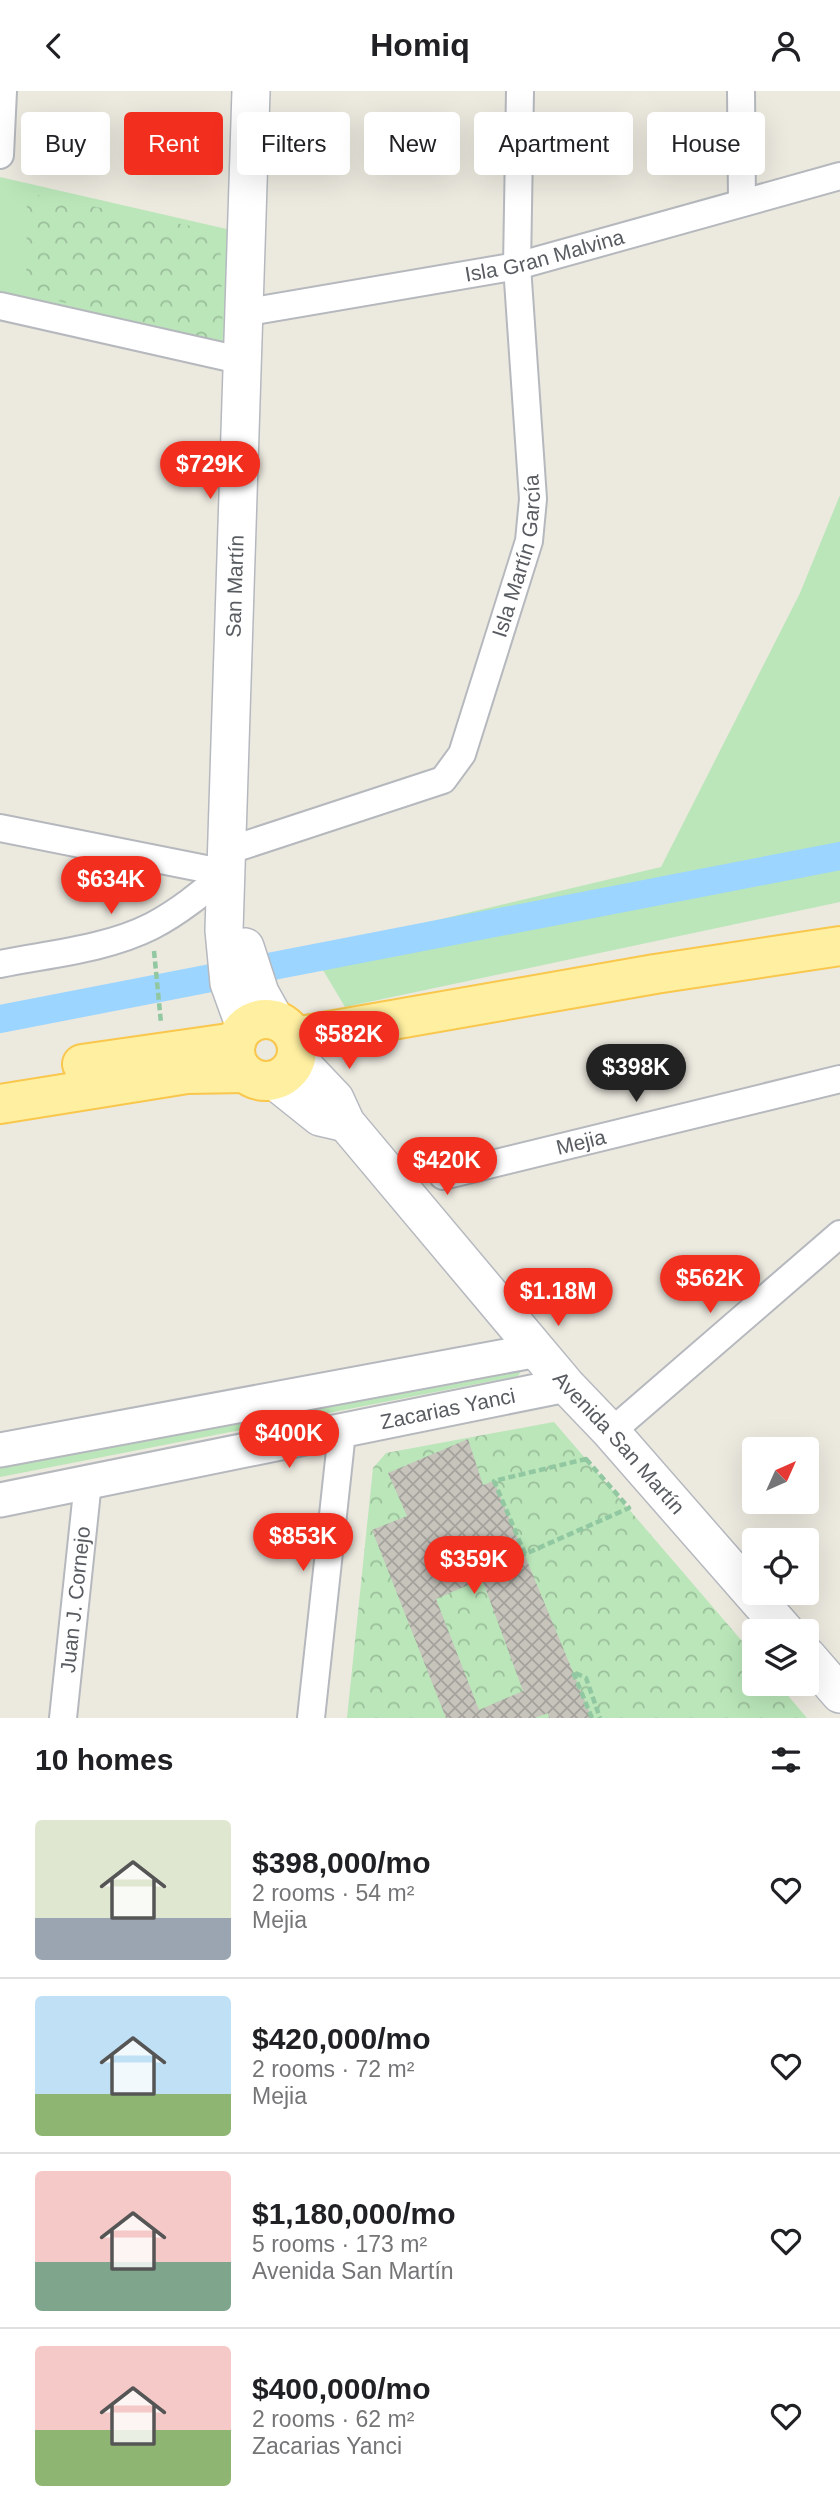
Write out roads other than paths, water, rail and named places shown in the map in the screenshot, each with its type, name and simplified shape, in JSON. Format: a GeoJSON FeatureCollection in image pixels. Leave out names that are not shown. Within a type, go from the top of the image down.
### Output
{"type":"FeatureCollection","features":[{"type":"Feature","properties":{"kind":"main road","name":"San Martín"},"geometry":{"type":"LineString","coordinates":[[251,91],[242,313],[244,361],[226,912],[242,940],[266,1038]]}},
{"type":"Feature","properties":{"kind":"main road"},"geometry":{"type":"LineString","coordinates":[[0,1078],[840,946]]}},
{"type":"Feature","properties":{"kind":"main road"},"geometry":{"type":"LineString","coordinates":[[0,1104],[187,1075],[266,1038],[840,960]]}},
{"type":"Feature","properties":{"kind":"main road","name":"Avenida San Martín"},"geometry":{"type":"LineString","coordinates":[[266,1038],[320,1117],[346,1123],[504,1307],[566,1385],[611,1432],[775,1619]]}},
{"type":"Feature","properties":{"kind":"main road"},"geometry":{"type":"LineString","coordinates":[[819,1670],[840,1694]]}},
{"type":"Feature","properties":{"kind":"street"},"geometry":{"type":"LineString","coordinates":[[0,155],[3,91]]}},
{"type":"Feature","properties":{"kind":"street","name":"Isla Martín García"},"geometry":{"type":"LineString","coordinates":[[226,862],[443,780],[463,754],[528,541],[533,499],[517,266],[520,91]]}},
{"type":"Feature","properties":{"kind":"street"},"geometry":{"type":"LineString","coordinates":[[741,91],[742,203]]}},
{"type":"Feature","properties":{"kind":"street","name":"Isla Gran Malvina"},"geometry":{"type":"LineString","coordinates":[[242,313],[517,266],[840,176]]}},
{"type":"Feature","properties":{"kind":"street"},"geometry":{"type":"LineString","coordinates":[[0,306],[244,361]]}},
{"type":"Feature","properties":{"kind":"street"},"geometry":{"type":"LineString","coordinates":[[0,828],[226,862]]}},
{"type":"Feature","properties":{"kind":"street"},"geometry":{"type":"LineString","coordinates":[[0,964],[126,937],[152,926],[188,904],[226,862]]}},
{"type":"Feature","properties":{"kind":"street","name":"Mejia"},"geometry":{"type":"LineString","coordinates":[[443,1176],[840,1079]]}},
{"type":"Feature","properties":{"kind":"street"},"geometry":{"type":"LineString","coordinates":[[611,1432],[840,1234]]}},
{"type":"Feature","properties":{"kind":"street","name":"Zacarias Yanci"},"geometry":{"type":"LineString","coordinates":[[0,1450],[538,1349]]}},
{"type":"Feature","properties":{"kind":"street","name":"Zacarias Yanci"},"geometry":{"type":"LineString","coordinates":[[0,1500],[566,1385]]}},
{"type":"Feature","properties":{"kind":"street"},"geometry":{"type":"LineString","coordinates":[[311,1718],[342,1432]]}},
{"type":"Feature","properties":{"kind":"street","name":"Juan J. Cornejo"},"geometry":{"type":"LineString","coordinates":[[63,1718],[88,1482]]}},
{"type":"Feature","properties":{"kind":"waterway"},"geometry":{"type":"LineString","coordinates":[[0,1019],[840,856]]}}]}
